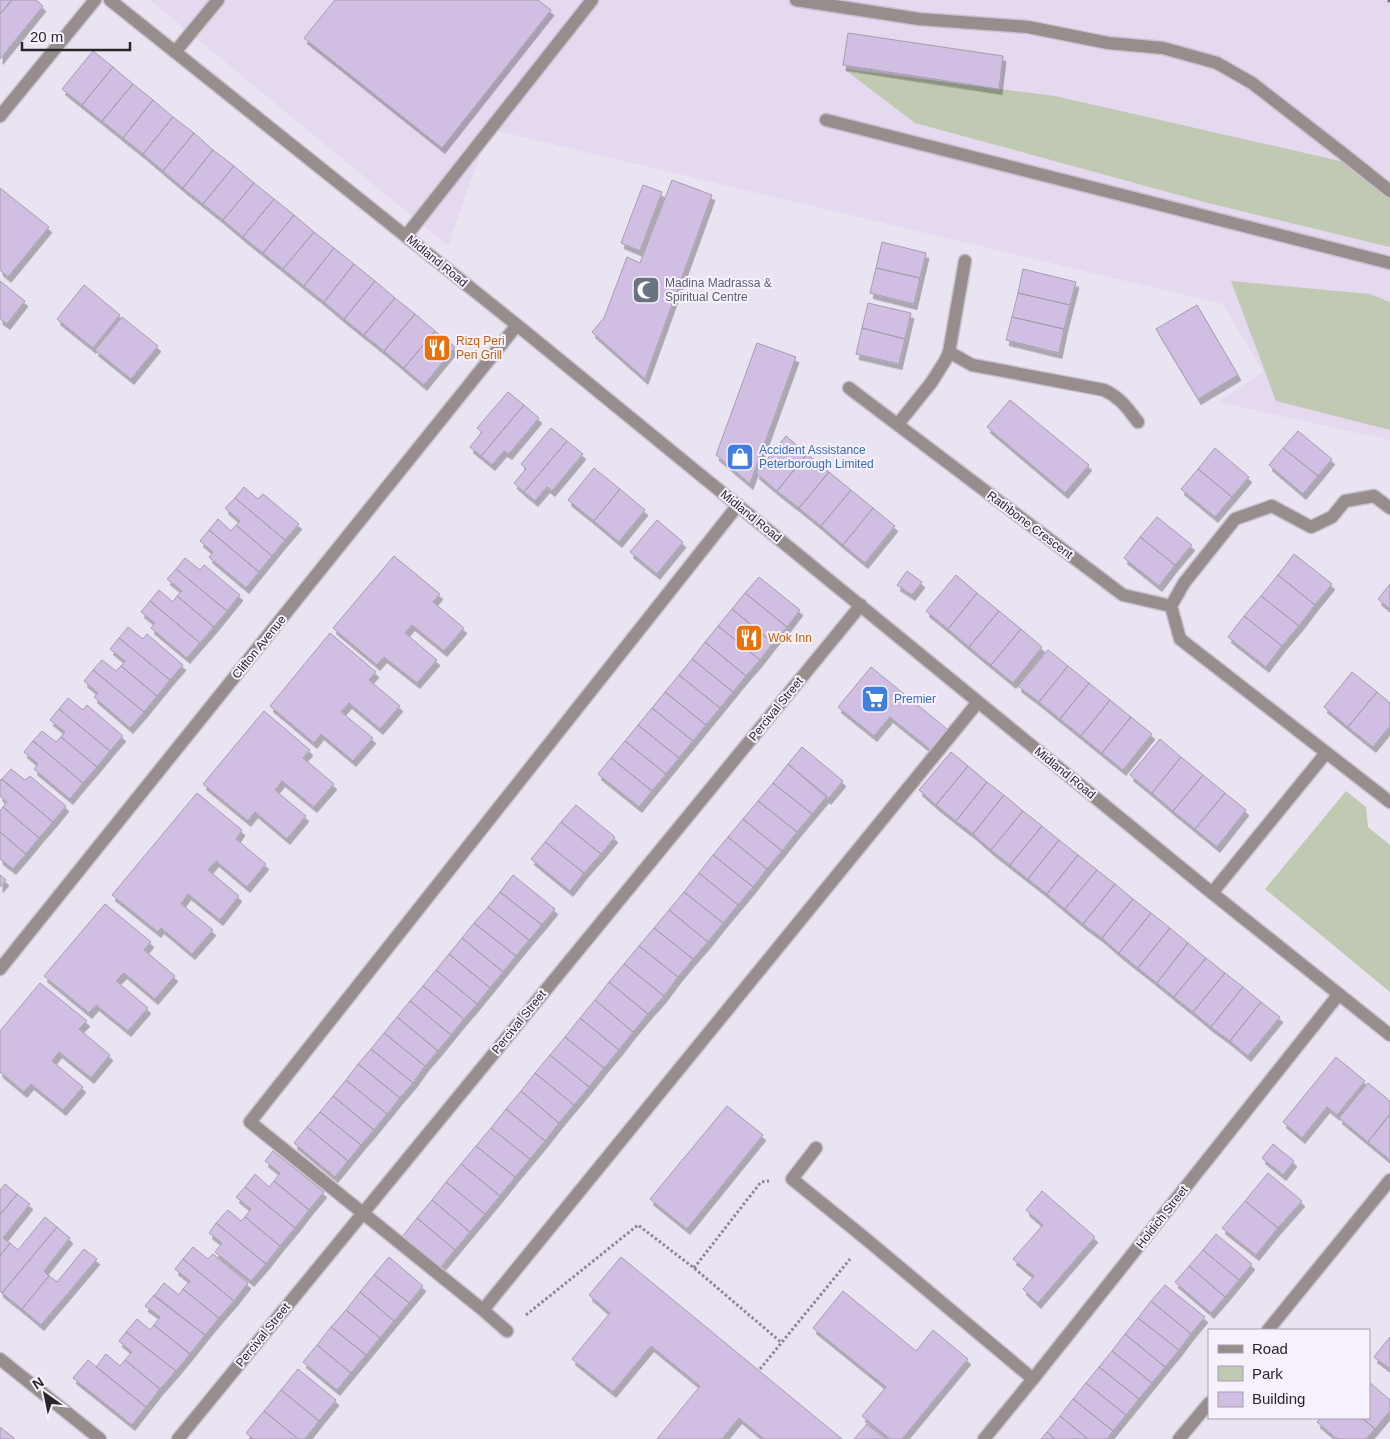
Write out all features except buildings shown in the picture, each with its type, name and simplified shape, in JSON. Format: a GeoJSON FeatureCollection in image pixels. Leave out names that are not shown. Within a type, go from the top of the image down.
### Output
{"type":"FeatureCollection","features":[{"type":"Feature","properties":{"kind":"street"},"geometry":{"type":"LineString","coordinates":[[0,116],[94,0]]}},
{"type":"Feature","properties":{"kind":"street","name":"Midland Road"},"geometry":{"type":"LineString","coordinates":[[110,0],[518,325],[1212,893],[1390,1035]]}},
{"type":"Feature","properties":{"kind":"street"},"geometry":{"type":"LineString","coordinates":[[174,52],[218,0]]}},
{"type":"Feature","properties":{"kind":"street"},"geometry":{"type":"LineString","coordinates":[[406,236],[592,0]]}},
{"type":"Feature","properties":{"kind":"street"},"geometry":{"type":"LineString","coordinates":[[796,0],[919,19],[1028,27],[1108,43],[1163,48],[1216,63],[1252,83],[1390,192]]}},
{"type":"Feature","properties":{"kind":"street"},"geometry":{"type":"LineString","coordinates":[[826,120],[1390,262]]}},
{"type":"Feature","properties":{"kind":"street"},"geometry":{"type":"LineString","coordinates":[[898,424],[946,361],[965,261]]}},
{"type":"Feature","properties":{"kind":"street","name":"Clifton Avenue"},"geometry":{"type":"LineString","coordinates":[[0,969],[518,325]]}},
{"type":"Feature","properties":{"kind":"street"},"geometry":{"type":"LineString","coordinates":[[949,352],[972,365],[983,368],[1104,390],[1115,395],[1123,402],[1138,422]]}},
{"type":"Feature","properties":{"kind":"street","name":"Rathbone Crescent"},"geometry":{"type":"LineString","coordinates":[[849,388],[1122,594],[1172,606]]}},
{"type":"Feature","properties":{"kind":"street"},"geometry":{"type":"LineString","coordinates":[[1390,508],[1374,496],[1345,501],[1332,518],[1312,527],[1272,506],[1235,519],[1184,583],[1172,606],[1180,639],[1390,802]]}},
{"type":"Feature","properties":{"kind":"street"},"geometry":{"type":"LineString","coordinates":[[507,1331],[250,1122],[738,505]]}},
{"type":"Feature","properties":{"kind":"street","name":"Percival Street"},"geometry":{"type":"LineString","coordinates":[[178,1439],[861,605]]}},
{"type":"Feature","properties":{"kind":"street"},"geometry":{"type":"LineString","coordinates":[[483,1310],[978,702]]}},
{"type":"Feature","properties":{"kind":"street"},"geometry":{"type":"LineString","coordinates":[[1212,893],[1326,753]]}},
{"type":"Feature","properties":{"kind":"street","name":"Holdich Street"},"geometry":{"type":"LineString","coordinates":[[984,1439],[1339,994]]}},
{"type":"Feature","properties":{"kind":"street"},"geometry":{"type":"LineString","coordinates":[[816,1148],[792,1179],[866,1238],[1033,1379]]}},
{"type":"Feature","properties":{"kind":"street"},"geometry":{"type":"LineString","coordinates":[[1269,1329],[1390,1180]]}},
{"type":"Feature","properties":{"kind":"street"},"geometry":{"type":"LineString","coordinates":[[0,1359],[100,1439]]}},
{"type":"Feature","properties":{"kind":"street"},"geometry":{"type":"LineString","coordinates":[[1179,1439],[1208,1404]]}},
{"type":"Feature","properties":{"kind":"path"},"geometry":{"type":"LineString","coordinates":[[694,1268],[761,1182],[792,1179]]}},
{"type":"Feature","properties":{"kind":"path"},"geometry":{"type":"LineString","coordinates":[[507,1331],[638,1225],[694,1268],[782,1343]]}},
{"type":"Feature","properties":{"kind":"path"},"geometry":{"type":"LineString","coordinates":[[760,1369],[866,1238]]}},
{"type":"Feature","properties":{"kind":"shaded area"},"geometry":{"type":"Polygon","coordinates":[[[150,0],[1390,0],[1390,440],[1218,402],[1263,372],[1223,304],[489,129],[448,246],[150,0]]]}},
{"type":"Feature","properties":{"kind":"green space"},"geometry":{"type":"Polygon","coordinates":[[[844,69],[1055,96],[1353,164],[1390,195],[1390,247],[1208,203],[915,123],[844,69]]]}},
{"type":"Feature","properties":{"kind":"green space"},"geometry":{"type":"Polygon","coordinates":[[[1231,281],[1370,294],[1390,302],[1390,430],[1276,401],[1231,281]]]}},
{"type":"Feature","properties":{"kind":"green space"},"geometry":{"type":"Polygon","coordinates":[[[1346,791],[1366,807],[1368,827],[1390,845],[1390,992],[1265,889],[1346,791]]]}},
{"type":"Feature","properties":{"kind":"place","name":"Madina Madrassa & Spiritual Centre"},"geometry":{"type":"Point","coordinates":[646,290]}},
{"type":"Feature","properties":{"kind":"place","name":"Rizq Peri Peri Grill"},"geometry":{"type":"Point","coordinates":[437,348]}},
{"type":"Feature","properties":{"kind":"place","name":"Accident Assistance Peterborough Limited"},"geometry":{"type":"Point","coordinates":[740,457]}},
{"type":"Feature","properties":{"kind":"place","name":"Wok Inn"},"geometry":{"type":"Point","coordinates":[749,638]}},
{"type":"Feature","properties":{"kind":"place","name":"Premier"},"geometry":{"type":"Point","coordinates":[875,699]}}]}
